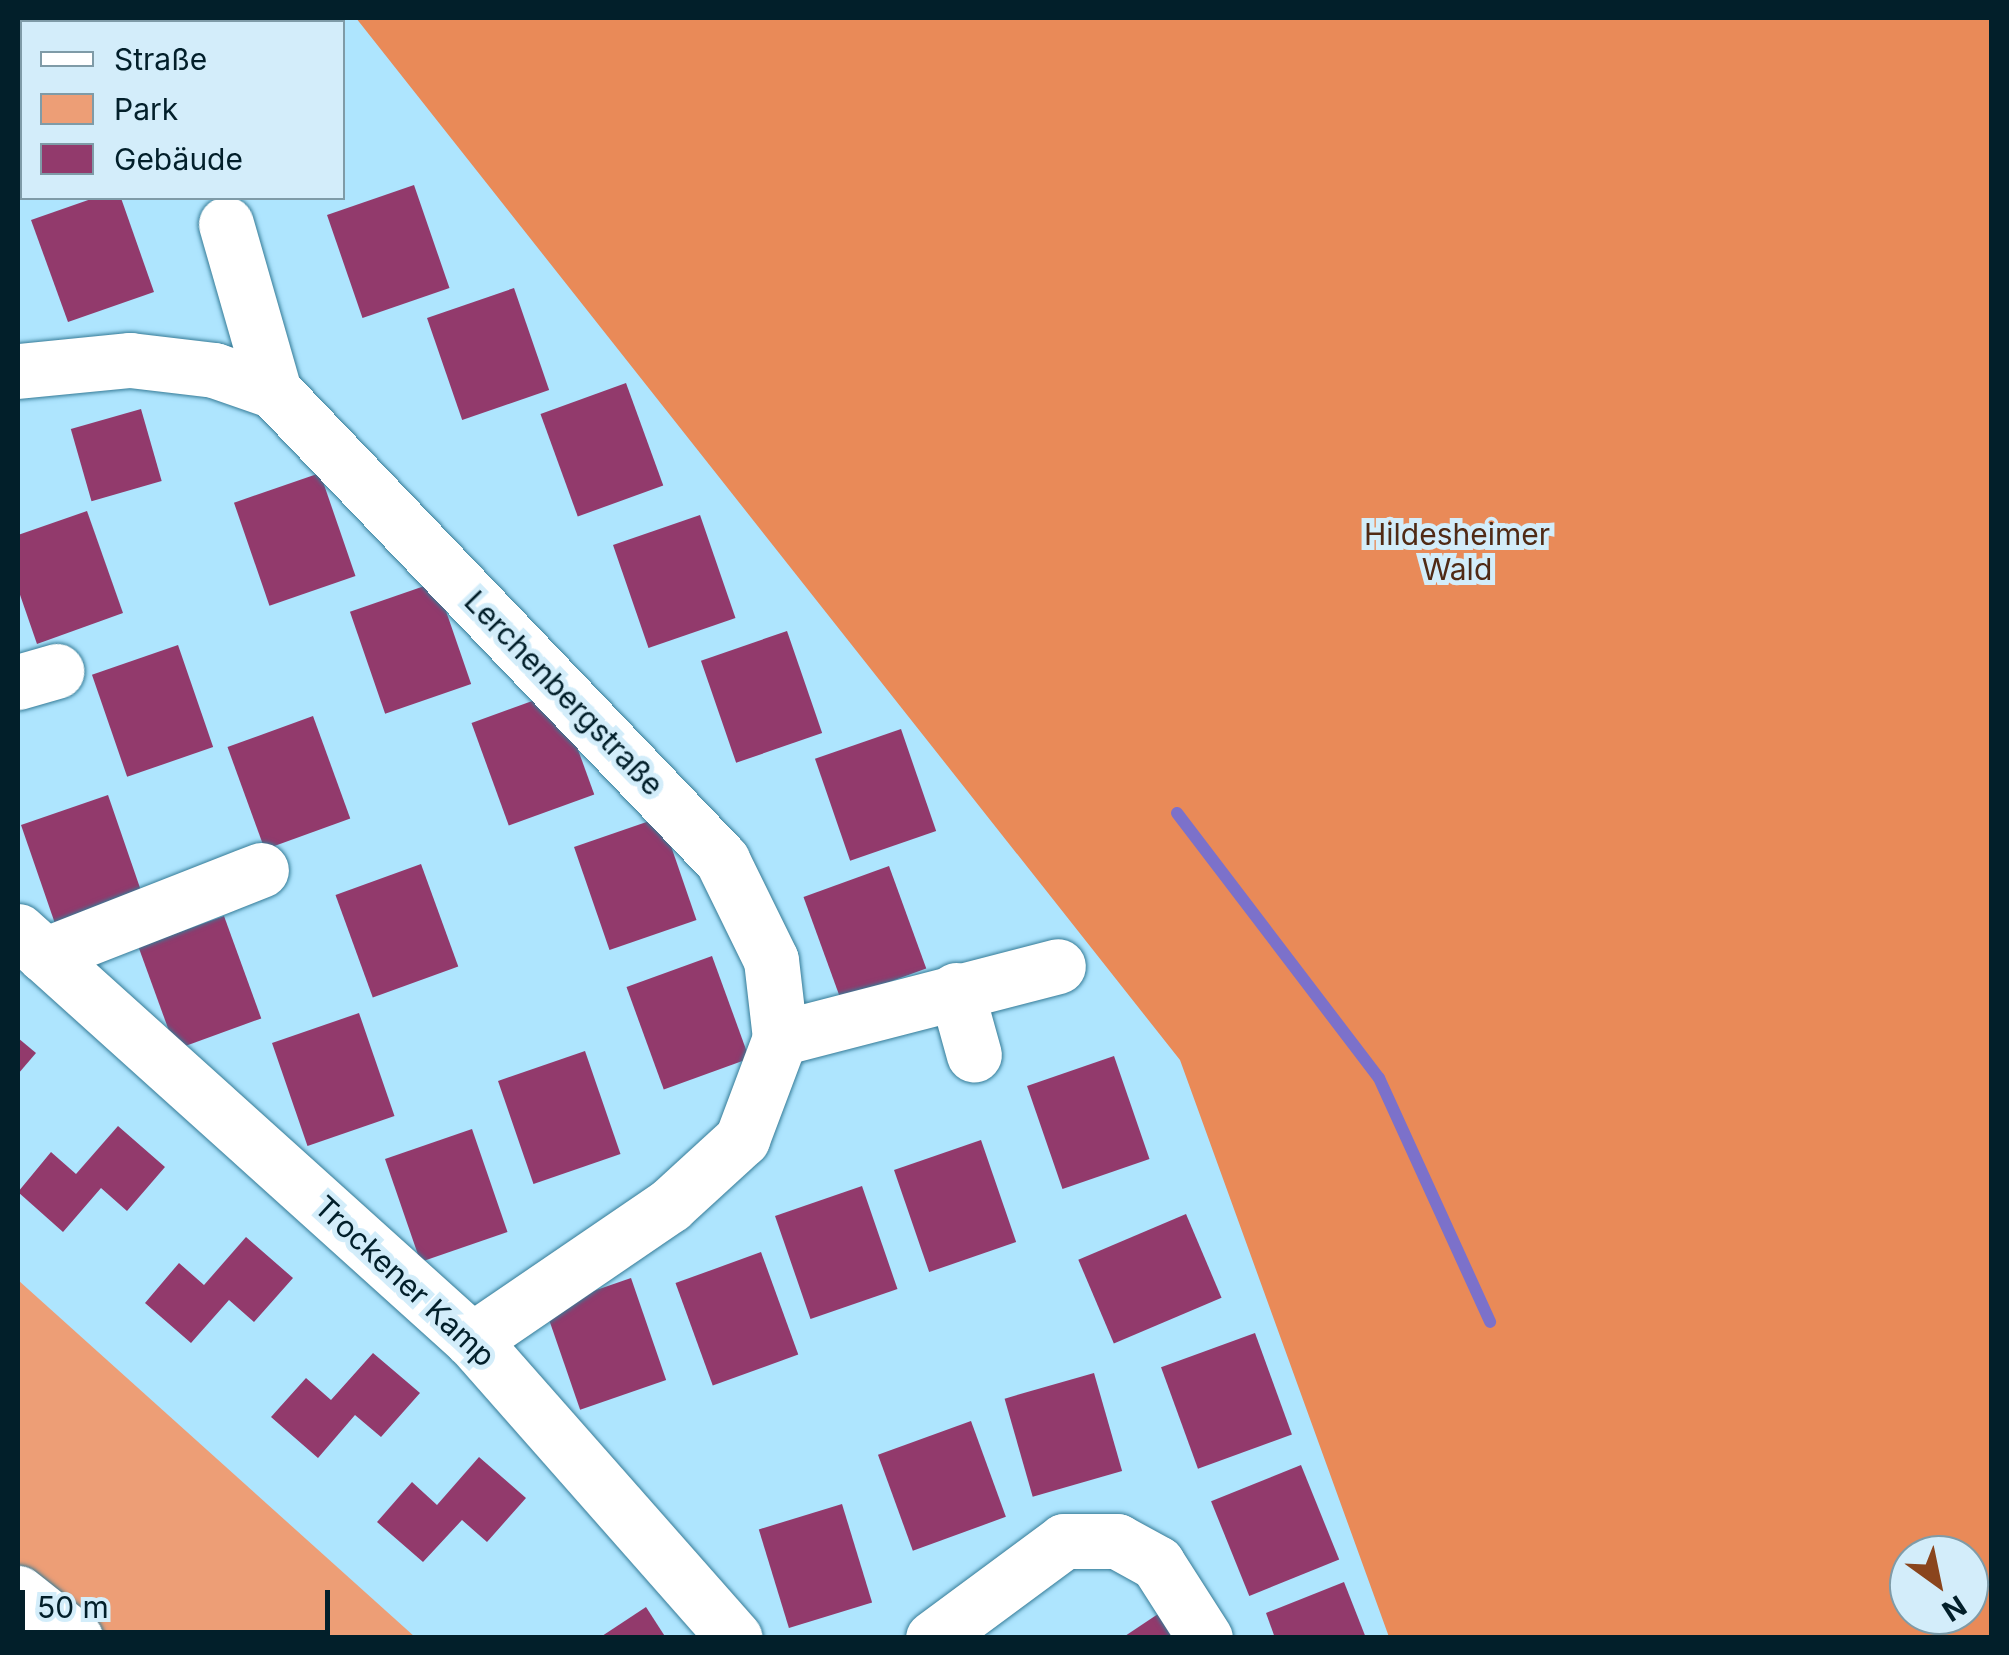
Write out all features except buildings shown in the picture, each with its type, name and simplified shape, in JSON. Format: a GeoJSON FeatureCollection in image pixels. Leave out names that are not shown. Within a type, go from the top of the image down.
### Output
{"type":"FeatureCollection","features":[{"type":"Feature","properties":{"kind":"street","name":"Lerchenbergstraße"},"geometry":{"type":"LineString","coordinates":[[226,224],[274,391]]}},
{"type":"Feature","properties":{"kind":"street","name":"Lerchenbergstraße"},"geometry":{"type":"LineString","coordinates":[[18,370],[130,360],[214,370],[274,391],[722,860],[771,960],[780,1038],[742,1139],[670,1204],[472,1340]]}},
{"type":"Feature","properties":{"kind":"street","name":"Trockener Kamp"},"geometry":{"type":"LineString","coordinates":[[31,943],[260,870]]}},
{"type":"Feature","properties":{"kind":"street","name":"Trockener Kamp"},"geometry":{"type":"LineString","coordinates":[[31,943],[472,1340],[735,1638]]}},
{"type":"Feature","properties":{"kind":"street"},"geometry":{"type":"LineString","coordinates":[[780,1038],[1058,966]]}},
{"type":"Feature","properties":{"kind":"street"},"geometry":{"type":"LineString","coordinates":[[956,990],[974,1055]]}},
{"type":"Feature","properties":{"kind":"street"},"geometry":{"type":"LineString","coordinates":[[933,1638],[1064,1542],[1117,1541],[1157,1562],[1205,1638]]}},
{"type":"Feature","properties":{"kind":"street"},"geometry":{"type":"LineString","coordinates":[[18,1594],[75,1638]]}},
{"type":"Feature","properties":{"kind":"green space","name":"Hildesheimer Wald"},"geometry":{"type":"Polygon","coordinates":[[[356,18],[1991,18],[1991,1637],[1389,1637],[1180,1060],[356,18]]]}},
{"type":"Feature","properties":{"kind":"green space"},"geometry":{"type":"Polygon","coordinates":[[[18,1280],[415,1637],[18,1637],[18,1280]]]}},
{"type":"Feature","properties":{"kind":"waterway"},"geometry":{"type":"LineString","coordinates":[[1177,813],[1379,1078],[1490,1322]]}}]}
